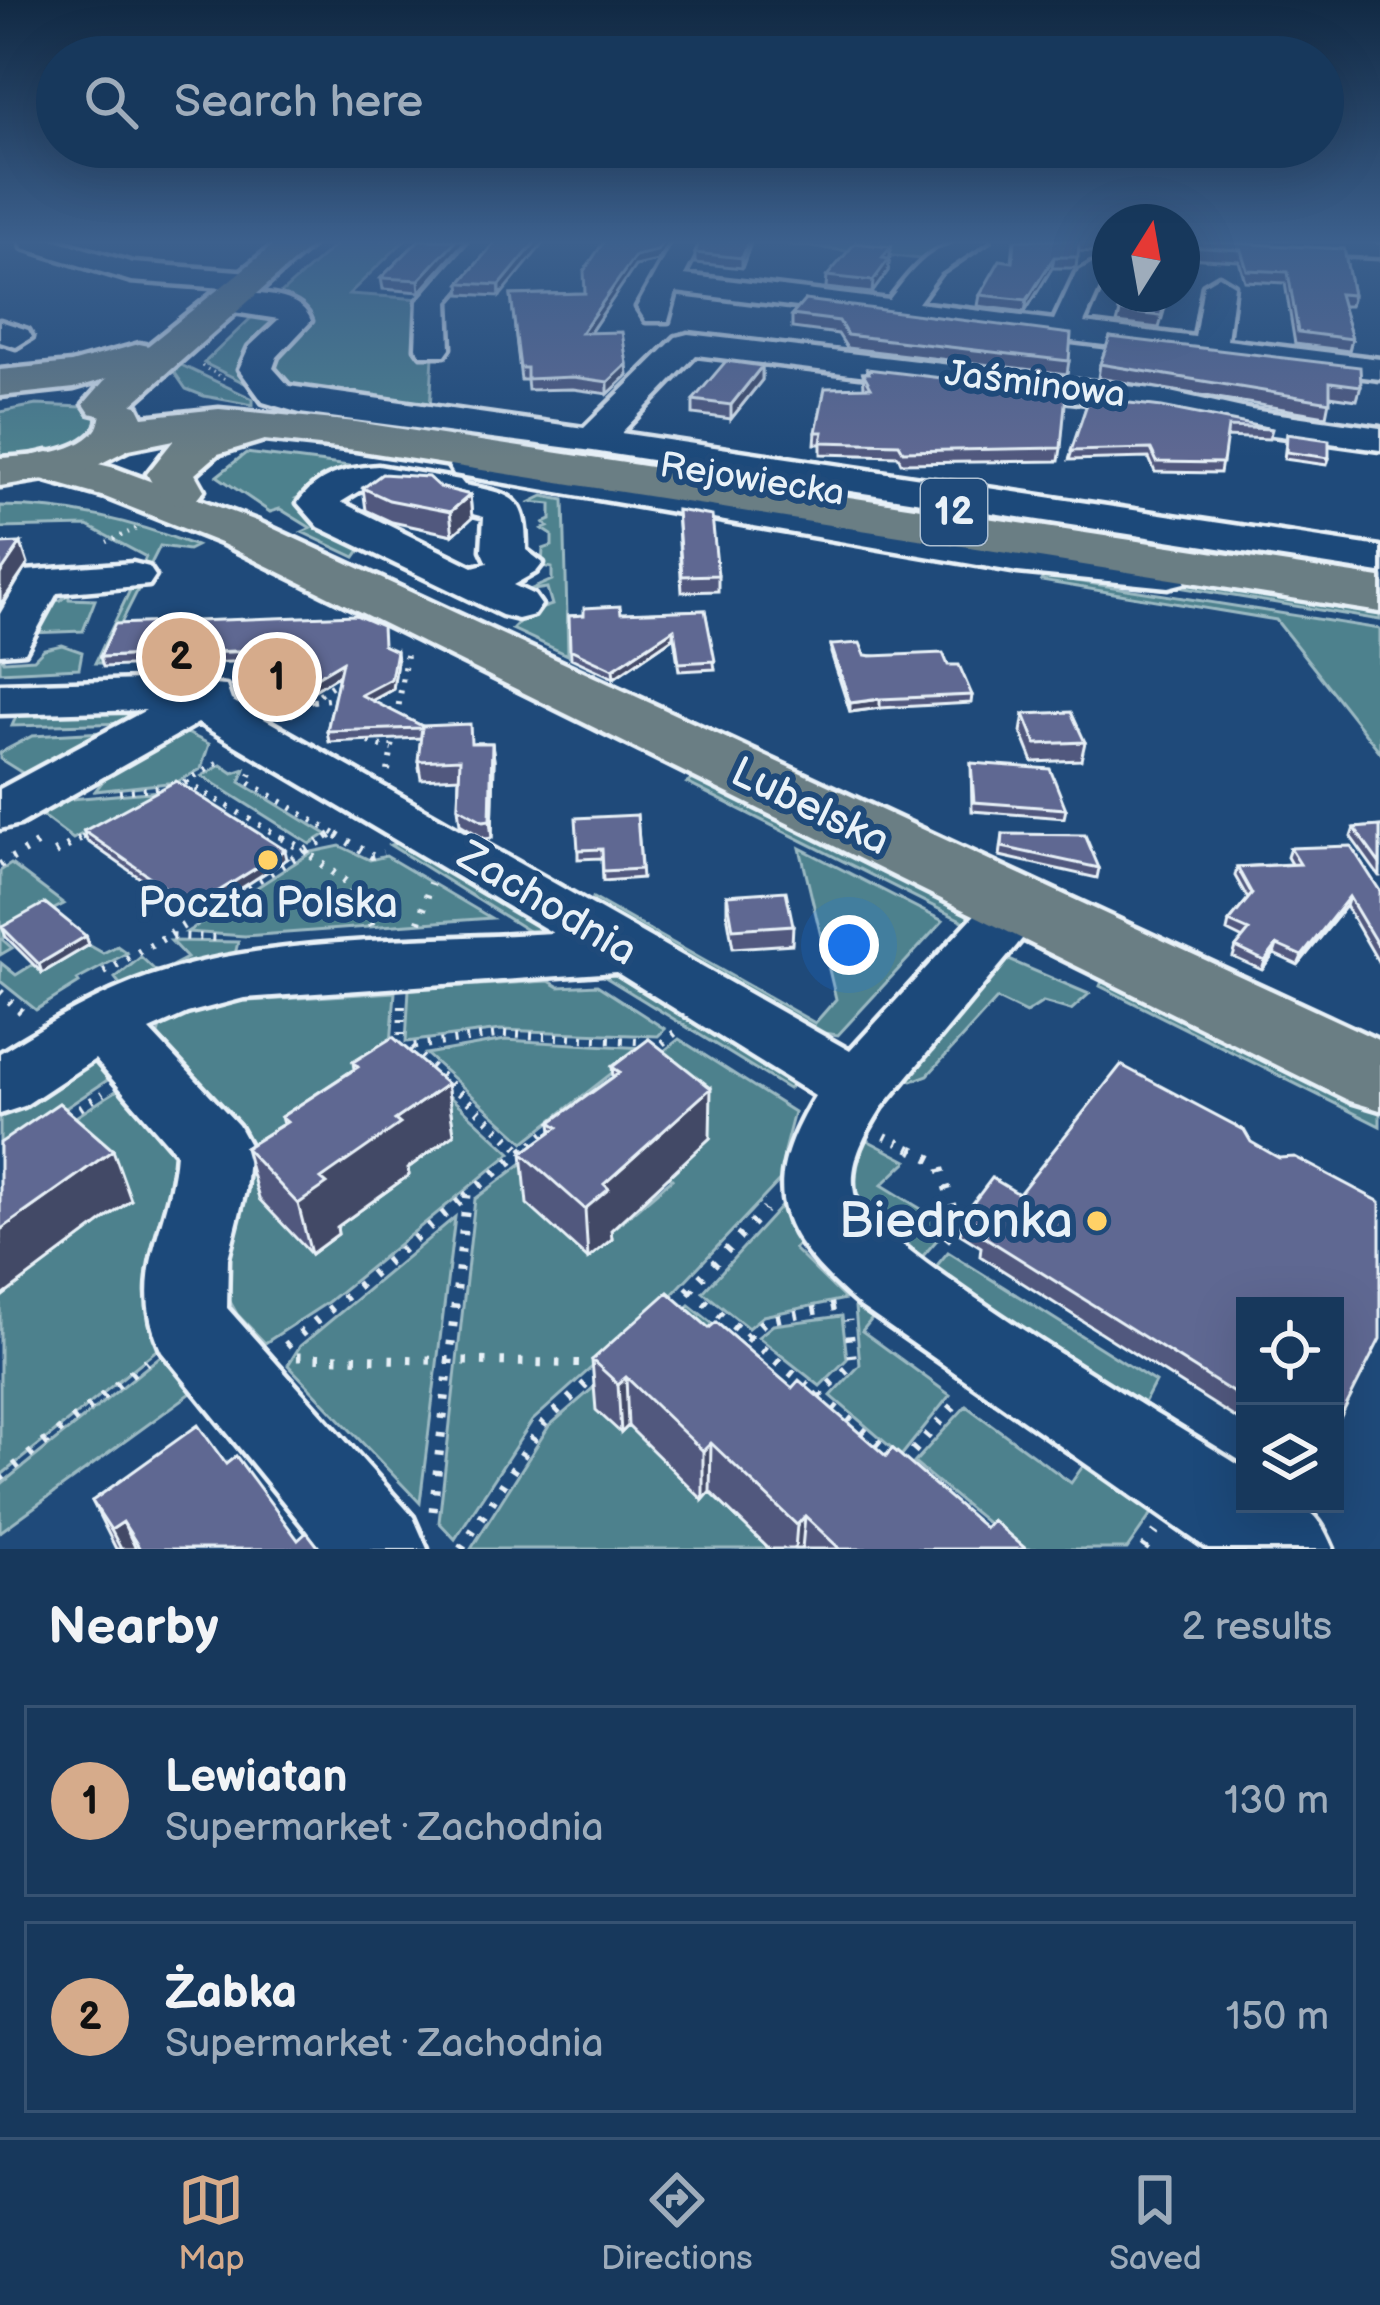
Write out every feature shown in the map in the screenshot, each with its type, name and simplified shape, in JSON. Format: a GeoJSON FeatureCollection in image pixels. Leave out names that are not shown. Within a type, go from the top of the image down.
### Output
{"type":"FeatureCollection","features":[{"type":"Feature","properties":{"kind":"main road"},"geometry":{"type":"LineString","coordinates":[[112,426],[122,383],[210,312]]}},
{"type":"Feature","properties":{"kind":"main road"},"geometry":{"type":"LineString","coordinates":[[14,397],[160,351]]}},
{"type":"Feature","properties":{"kind":"main road"},"geometry":{"type":"LineString","coordinates":[[160,351],[175,389],[198,399],[257,411]]}},
{"type":"Feature","properties":{"kind":"main road","name":"12"},"geometry":{"type":"LineString","coordinates":[[14,397],[112,426]]}},
{"type":"Feature","properties":{"kind":"main road","name":"Rejowiecka"},"geometry":{"type":"LineString","coordinates":[[112,426],[257,411],[584,454],[1380,578]]}},
{"type":"Feature","properties":{"kind":"main road","name":"Rejowiecka"},"geometry":{"type":"LineString","coordinates":[[112,426],[154,428],[199,422],[344,450],[598,470],[1380,596]]}},
{"type":"Feature","properties":{"kind":"main road","name":"12"},"geometry":{"type":"LineString","coordinates":[[0,472],[48,466],[112,426]]}},
{"type":"Feature","properties":{"kind":"main road","name":"Lubelska"},"geometry":{"type":"LineString","coordinates":[[112,426],[126,465],[159,505]]}},
{"type":"Feature","properties":{"kind":"main road"},"geometry":{"type":"LineString","coordinates":[[0,485],[78,487],[159,505],[172,466],[201,445],[230,436],[344,450]]}},
{"type":"Feature","properties":{"kind":"main road","name":"Lubelska"},"geometry":{"type":"LineString","coordinates":[[48,466],[106,479],[159,505],[241,533],[1380,1078]]}},
{"type":"Feature","properties":{"kind":"street"},"geometry":{"type":"LineString","coordinates":[[291,312],[295,321],[261,354],[256,369],[276,394],[338,409],[593,440],[1380,560]]}},
{"type":"Feature","properties":{"kind":"street"},"geometry":{"type":"LineString","coordinates":[[433,312],[433,348]]}},
{"type":"Feature","properties":{"kind":"street"},"geometry":{"type":"LineString","coordinates":[[593,440],[688,344],[656,312]]}},
{"type":"Feature","properties":{"kind":"street"},"geometry":{"type":"LineString","coordinates":[[908,312],[1380,369]]}},
{"type":"Feature","properties":{"kind":"street"},"geometry":{"type":"LineString","coordinates":[[1065,331],[1073,312]]}},
{"type":"Feature","properties":{"kind":"street"},"geometry":{"type":"LineString","coordinates":[[1208,349],[1214,312]]}},
{"type":"Feature","properties":{"kind":"street","name":"Jaśminowa"},"geometry":{"type":"LineString","coordinates":[[688,344],[1161,400],[1251,421],[1380,439]]}},
{"type":"Feature","properties":{"kind":"street"},"geometry":{"type":"LineString","coordinates":[[344,450],[399,485],[497,505],[506,513],[506,556],[519,584],[494,577],[467,581],[320,508],[344,450]]}},
{"type":"Feature","properties":{"kind":"street","name":"Rejowiecka"},"geometry":{"type":"LineString","coordinates":[[344,450],[402,454],[529,488],[1018,559],[1175,575],[1325,598],[1380,596]]}},
{"type":"Feature","properties":{"kind":"street"},"geometry":{"type":"LineString","coordinates":[[469,643],[519,584],[529,488]]}},
{"type":"Feature","properties":{"kind":"street"},"geometry":{"type":"LineString","coordinates":[[8,642],[20,581],[120,559]]}},
{"type":"Feature","properties":{"kind":"street"},"geometry":{"type":"LineString","coordinates":[[20,827],[206,698]]}},
{"type":"Feature","properties":{"kind":"street","name":"Zachodnia"},"geometry":{"type":"LineString","coordinates":[[0,699],[206,698],[357,821],[625,950],[868,1111]]}},
{"type":"Feature","properties":{"kind":"street"},"geometry":{"type":"LineString","coordinates":[[1016,907],[868,1111],[815,1165],[815,1186],[834,1235],[888,1282],[1287,1549]]}},
{"type":"Feature","properties":{"kind":"street"},"geometry":{"type":"LineString","coordinates":[[0,1088],[169,994],[244,975],[625,950]]}},
{"type":"Feature","properties":{"kind":"street"},"geometry":{"type":"LineString","coordinates":[[80,1044],[213,1145],[214,1170],[182,1294],[191,1326],[406,1540]]}},
{"type":"Feature","properties":{"kind":"path"},"geometry":{"type":"LineString","coordinates":[[120,559],[159,505]]}},
{"type":"Feature","properties":{"kind":"path"},"geometry":{"type":"LineString","coordinates":[[167,936],[357,821],[392,749],[408,657],[395,650]]}},
{"type":"Feature","properties":{"kind":"path"},"geometry":{"type":"LineString","coordinates":[[277,724],[337,682]]}},
{"type":"Feature","properties":{"kind":"path"},"geometry":{"type":"LineString","coordinates":[[310,701],[338,698]]}},
{"type":"Feature","properties":{"kind":"path"},"geometry":{"type":"LineString","coordinates":[[368,742],[392,749]]}},
{"type":"Feature","properties":{"kind":"path"},"geometry":{"type":"LineString","coordinates":[[186,782],[305,851],[350,884],[373,929]]}},
{"type":"Feature","properties":{"kind":"path"},"geometry":{"type":"LineString","coordinates":[[156,797],[176,786]]}},
{"type":"Feature","properties":{"kind":"path"},"geometry":{"type":"LineString","coordinates":[[0,865],[20,827]]}},
{"type":"Feature","properties":{"kind":"path"},"geometry":{"type":"LineString","coordinates":[[56,853],[95,830]]}},
{"type":"Feature","properties":{"kind":"path"},"geometry":{"type":"LineString","coordinates":[[418,926],[433,877]]}},
{"type":"Feature","properties":{"kind":"path"},"geometry":{"type":"LineString","coordinates":[[402,987],[404,1052],[539,1166]]}},
{"type":"Feature","properties":{"kind":"path"},"geometry":{"type":"LineString","coordinates":[[0,992],[80,1044],[52,1127]]}},
{"type":"Feature","properties":{"kind":"path"},"geometry":{"type":"LineString","coordinates":[[646,1054],[677,1031],[696,1042]]}},
{"type":"Feature","properties":{"kind":"path"},"geometry":{"type":"LineString","coordinates":[[404,1052],[504,1034],[663,1042]]}},
{"type":"Feature","properties":{"kind":"path"},"geometry":{"type":"LineString","coordinates":[[868,1111],[939,1163],[958,1225],[934,1254]]}},
{"type":"Feature","properties":{"kind":"path"},"geometry":{"type":"LineString","coordinates":[[460,1549],[542,1424],[606,1365],[270,1360],[568,1116]]}},
{"type":"Feature","properties":{"kind":"path"},"geometry":{"type":"LineString","coordinates":[[406,1540],[447,1361],[467,1195]]}},
{"type":"Feature","properties":{"kind":"path"},"geometry":{"type":"LineString","coordinates":[[665,1315],[775,1200]]}},
{"type":"Feature","properties":{"kind":"path"},"geometry":{"type":"LineString","coordinates":[[690,1290],[920,1478]]}},
{"type":"Feature","properties":{"kind":"path"},"geometry":{"type":"LineString","coordinates":[[806,1407],[853,1364],[847,1304]]}},
{"type":"Feature","properties":{"kind":"path"},"geometry":{"type":"LineString","coordinates":[[746,1338],[765,1321],[815,1311]]}},
{"type":"Feature","properties":{"kind":"path"},"geometry":{"type":"LineString","coordinates":[[723,1341],[736,1328]]}},
{"type":"Feature","properties":{"kind":"path"},"geometry":{"type":"LineString","coordinates":[[0,1478],[159,1351]]}},
{"type":"Feature","properties":{"kind":"path"},"geometry":{"type":"LineString","coordinates":[[886,1480],[958,1401]]}},
{"type":"Feature","properties":{"kind":"green space"},"geometry":{"type":"Polygon","coordinates":[[[269,312],[285,318],[257,389],[204,363],[251,318],[269,312]]]}},
{"type":"Feature","properties":{"kind":"green space"},"geometry":{"type":"Polygon","coordinates":[[[300,312],[422,312],[424,356],[433,356],[430,410],[318,395],[267,381],[271,355],[308,317],[300,312]]]}},
{"type":"Feature","properties":{"kind":"green space"},"geometry":{"type":"Polygon","coordinates":[[[179,364],[253,399],[253,405],[186,389],[175,373],[179,364]]]}},
{"type":"Feature","properties":{"kind":"green space"},"geometry":{"type":"Polygon","coordinates":[[[36,405],[83,407],[106,419],[84,447],[0,464],[0,412],[36,405]]]}},
{"type":"Feature","properties":{"kind":"green space"},"geometry":{"type":"Polygon","coordinates":[[[246,453],[397,472],[354,469],[297,498],[315,502],[367,540],[355,557],[302,532],[311,528],[280,509],[270,512],[217,476],[246,453]]]}},
{"type":"Feature","properties":{"kind":"green space"},"geometry":{"type":"Polygon","coordinates":[[[543,496],[564,500],[568,655],[512,629],[528,613],[552,605],[547,588],[527,591],[552,580],[552,568],[542,566],[543,549],[552,546],[552,535],[543,529],[551,520],[551,504],[531,502],[543,496]]]}},
{"type":"Feature","properties":{"kind":"green space"},"geometry":{"type":"Polygon","coordinates":[[[0,506],[100,517],[196,546],[188,550],[160,546],[101,663],[95,663],[146,557],[88,526],[0,528],[0,506]]]}},
{"type":"Feature","properties":{"kind":"green space"},"geometry":{"type":"Polygon","coordinates":[[[1087,572],[1380,606],[1380,620],[1087,572]]]}},
{"type":"Feature","properties":{"kind":"green space"},"geometry":{"type":"Polygon","coordinates":[[[1044,576],[1380,629],[1380,752],[1276,620],[1041,581],[1044,576]]]}},
{"type":"Feature","properties":{"kind":"green space"},"geometry":{"type":"Polygon","coordinates":[[[69,593],[69,599],[95,600],[83,631],[32,633],[48,602],[69,593]]]}},
{"type":"Feature","properties":{"kind":"green space"},"geometry":{"type":"Polygon","coordinates":[[[62,645],[82,652],[79,668],[0,672],[0,654],[4,661],[34,659],[44,649],[62,645]]]}},
{"type":"Feature","properties":{"kind":"green space"},"geometry":{"type":"Polygon","coordinates":[[[152,709],[133,723],[12,726],[19,710],[152,709]]]}},
{"type":"Feature","properties":{"kind":"green space"},"geometry":{"type":"Polygon","coordinates":[[[122,731],[32,779],[0,759],[0,753],[32,736],[122,731]]]}},
{"type":"Feature","properties":{"kind":"green space"},"geometry":{"type":"Polygon","coordinates":[[[183,731],[209,744],[201,769],[177,782],[95,791],[109,773],[183,731]]]}},
{"type":"Feature","properties":{"kind":"green space"},"geometry":{"type":"Polygon","coordinates":[[[221,765],[233,773],[245,769],[240,782],[326,834],[310,844],[202,776],[221,765]]]}},
{"type":"Feature","properties":{"kind":"green space"},"geometry":{"type":"Polygon","coordinates":[[[698,776],[966,908],[969,924],[687,783],[698,776]]]}},
{"type":"Feature","properties":{"kind":"green space"},"geometry":{"type":"Polygon","coordinates":[[[160,791],[73,839],[37,812],[38,802],[160,791]]]}},
{"type":"Feature","properties":{"kind":"green space"},"geometry":{"type":"Polygon","coordinates":[[[405,841],[561,935],[546,942],[390,845],[405,841]]]}},
{"type":"Feature","properties":{"kind":"green space"},"geometry":{"type":"Polygon","coordinates":[[[340,846],[370,860],[386,856],[491,918],[245,936],[187,932],[312,852],[340,846]]]}},
{"type":"Feature","properties":{"kind":"green space"},"geometry":{"type":"Polygon","coordinates":[[[800,848],[943,921],[838,1035],[815,1032],[591,905],[593,898],[815,1023],[836,999],[800,848]]]}},
{"type":"Feature","properties":{"kind":"green space"},"geometry":{"type":"Polygon","coordinates":[[[11,864],[64,904],[5,934],[3,940],[12,948],[0,955],[0,871],[11,864]]]}},
{"type":"Feature","properties":{"kind":"green space"},"geometry":{"type":"Polygon","coordinates":[[[171,941],[238,942],[233,963],[127,993],[115,978],[141,957],[158,973],[187,958],[171,941]]]}},
{"type":"Feature","properties":{"kind":"green space"},"geometry":{"type":"Polygon","coordinates":[[[87,944],[103,953],[117,946],[127,953],[77,980],[79,983],[36,1010],[0,981],[1,963],[16,975],[32,965],[47,970],[87,944]]]}},
{"type":"Feature","properties":{"kind":"green space"},"geometry":{"type":"Polygon","coordinates":[[[1002,957],[1089,994],[1071,1010],[1043,1002],[1026,1013],[997,999],[928,1075],[912,1081],[897,1076],[1002,957]]]}},
{"type":"Feature","properties":{"kind":"green space"},"geometry":{"type":"Polygon","coordinates":[[[597,972],[619,972],[799,1079],[788,1089],[597,972]]]}},
{"type":"Feature","properties":{"kind":"green space"},"geometry":{"type":"Polygon","coordinates":[[[1103,979],[1380,1107],[1380,1126],[1100,986],[1103,979]]]}},
{"type":"Feature","properties":{"kind":"green space"},"geometry":{"type":"Polygon","coordinates":[[[549,981],[559,987],[597,985],[665,1029],[658,1036],[500,1030],[406,1042],[409,989],[549,981]]]}},
{"type":"Feature","properties":{"kind":"green space"},"geometry":{"type":"Polygon","coordinates":[[[395,992],[390,1058],[263,1147],[245,1146],[243,1129],[158,1035],[161,1023],[200,1004],[395,992]]]}},
{"type":"Feature","properties":{"kind":"green space"},"geometry":{"type":"Polygon","coordinates":[[[679,1039],[794,1112],[783,1177],[667,1300],[532,1421],[455,1539],[439,1522],[475,1199],[524,1162],[607,1234],[672,1179],[600,1102],[679,1039]]]}},
{"type":"Feature","properties":{"kind":"green space"},"geometry":{"type":"Polygon","coordinates":[[[505,1040],[644,1048],[524,1142],[426,1054],[505,1040]]]}},
{"type":"Feature","properties":{"kind":"green space"},"geometry":{"type":"Polygon","coordinates":[[[98,1058],[121,1071],[0,1152],[0,1110],[73,1062],[98,1058]]]}},
{"type":"Feature","properties":{"kind":"green space"},"geometry":{"type":"Polygon","coordinates":[[[412,1062],[511,1153],[328,1302],[265,1343],[237,1314],[219,1282],[242,1168],[251,1161],[333,1229],[454,1135],[412,1062]]]}},
{"type":"Feature","properties":{"kind":"green space"},"geometry":{"type":"Polygon","coordinates":[[[130,1082],[193,1152],[174,1336],[0,1476],[0,1298],[131,1200],[40,1140],[130,1082]]]}},
{"type":"Feature","properties":{"kind":"green space"},"geometry":{"type":"Polygon","coordinates":[[[865,1139],[907,1161],[882,1185],[949,1226],[909,1272],[869,1229],[855,1202],[854,1143],[865,1139]]]}},
{"type":"Feature","properties":{"kind":"green space"},"geometry":{"type":"Polygon","coordinates":[[[796,1190],[812,1230],[794,1249],[845,1299],[763,1316],[748,1328],[703,1292],[796,1190]]]}},
{"type":"Feature","properties":{"kind":"green space"},"geometry":{"type":"Polygon","coordinates":[[[455,1217],[420,1503],[288,1365],[300,1346],[455,1217]]]}},
{"type":"Feature","properties":{"kind":"green space"},"geometry":{"type":"Polygon","coordinates":[[[948,1252],[1155,1382],[1144,1403],[1236,1465],[924,1281],[948,1252]]]}},
{"type":"Feature","properties":{"kind":"green space"},"geometry":{"type":"Polygon","coordinates":[[[870,1297],[884,1304],[862,1331],[950,1395],[901,1456],[831,1396],[860,1365],[855,1307],[870,1297]]]}},
{"type":"Feature","properties":{"kind":"green space"},"geometry":{"type":"Polygon","coordinates":[[[689,1305],[722,1331],[628,1426],[702,1499],[710,1492],[769,1549],[471,1549],[549,1426],[689,1305]]]}},
{"type":"Feature","properties":{"kind":"green space"},"geometry":{"type":"Polygon","coordinates":[[[842,1316],[847,1359],[820,1386],[758,1337],[773,1325],[842,1316]]]}},
{"type":"Feature","properties":{"kind":"green space"},"geometry":{"type":"Polygon","coordinates":[[[178,1342],[205,1383],[0,1532],[0,1485],[178,1342]]]}},
{"type":"Feature","properties":{"kind":"green space"},"geometry":{"type":"Polygon","coordinates":[[[966,1406],[1071,1483],[1093,1452],[1162,1499],[1127,1549],[1019,1549],[914,1463],[966,1406]]]}},
{"type":"Feature","properties":{"kind":"building"},"geometry":{"type":"Polygon","coordinates":[[[513,312],[596,312],[581,333],[622,332],[627,364],[608,382],[573,377],[527,379],[527,368],[520,368],[513,312]]]}},
{"type":"Feature","properties":{"kind":"building"},"geometry":{"type":"Polygon","coordinates":[[[901,312],[1071,334],[1069,361],[847,335],[839,321],[792,315],[901,312]]]}},
{"type":"Feature","properties":{"kind":"building"},"geometry":{"type":"Polygon","coordinates":[[[1295,312],[1344,312],[1352,339],[1298,332],[1295,312]]]}},
{"type":"Feature","properties":{"kind":"building"},"geometry":{"type":"Polygon","coordinates":[[[1110,337],[1360,367],[1361,386],[1330,382],[1330,402],[1100,364],[1110,337]]]}},
{"type":"Feature","properties":{"kind":"building"},"geometry":{"type":"Polygon","coordinates":[[[726,361],[762,366],[731,405],[693,400],[726,361]]]}},
{"type":"Feature","properties":{"kind":"building"},"geometry":{"type":"Polygon","coordinates":[[[867,369],[1066,393],[1061,448],[903,451],[899,444],[821,442],[823,432],[816,432],[825,388],[871,387],[863,373],[869,373],[867,369]]]}},
{"type":"Feature","properties":{"kind":"building"},"geometry":{"type":"Polygon","coordinates":[[[1089,398],[1272,429],[1228,427],[1223,463],[1157,462],[1151,449],[1071,451],[1089,398]]]}},
{"type":"Feature","properties":{"kind":"building"},"geometry":{"type":"Polygon","coordinates":[[[1287,434],[1329,440],[1329,458],[1286,452],[1287,434]]]}},
{"type":"Feature","properties":{"kind":"building"},"geometry":{"type":"Polygon","coordinates":[[[382,474],[428,477],[439,487],[470,495],[450,512],[389,500],[363,488],[382,474]]]}},
{"type":"Feature","properties":{"kind":"building"},"geometry":{"type":"Polygon","coordinates":[[[677,510],[712,516],[718,575],[682,576],[677,510]]]}},
{"type":"Feature","properties":{"kind":"building"},"geometry":{"type":"Polygon","coordinates":[[[21,543],[0,574],[0,544],[21,543]]]}},
{"type":"Feature","properties":{"kind":"building"},"geometry":{"type":"Polygon","coordinates":[[[620,606],[621,613],[705,610],[715,661],[679,663],[674,629],[613,669],[570,649],[569,616],[584,615],[584,608],[620,606]]]}},
{"type":"Feature","properties":{"kind":"building"},"geometry":{"type":"Polygon","coordinates":[[[356,615],[382,626],[383,645],[396,651],[391,679],[361,695],[422,728],[327,731],[342,662],[283,697],[245,681],[302,648],[100,657],[115,624],[356,615]]]}},
{"type":"Feature","properties":{"kind":"building"},"geometry":{"type":"Polygon","coordinates":[[[860,643],[865,655],[871,656],[943,653],[948,665],[959,665],[972,695],[850,703],[831,645],[860,643]]]}},
{"type":"Feature","properties":{"kind":"building"},"geometry":{"type":"Polygon","coordinates":[[[1071,712],[1085,742],[1036,744],[1024,714],[1071,712]]]}},
{"type":"Feature","properties":{"kind":"building"},"geometry":{"type":"Polygon","coordinates":[[[470,724],[471,743],[492,743],[490,820],[458,807],[460,759],[418,761],[422,726],[470,724]]]}},
{"type":"Feature","properties":{"kind":"building"},"geometry":{"type":"Polygon","coordinates":[[[971,763],[1050,769],[1066,809],[974,802],[971,763]]]}},
{"type":"Feature","properties":{"kind":"building"},"geometry":{"type":"Polygon","coordinates":[[[176,781],[285,850],[193,907],[84,831],[176,781]]]}},
{"type":"Feature","properties":{"kind":"building"},"geometry":{"type":"Polygon","coordinates":[[[637,815],[641,869],[603,871],[602,849],[578,850],[576,818],[637,815]]]}},
{"type":"Feature","properties":{"kind":"building"},"geometry":{"type":"Polygon","coordinates":[[[1380,826],[1380,864],[1354,828],[1380,826]]]}},
{"type":"Feature","properties":{"kind":"building"},"geometry":{"type":"Polygon","coordinates":[[[1003,834],[1085,835],[1099,868],[1002,847],[1003,834]]]}},
{"type":"Feature","properties":{"kind":"building"},"geometry":{"type":"Polygon","coordinates":[[[1351,846],[1380,891],[1380,949],[1349,897],[1302,956],[1277,945],[1265,961],[1236,947],[1249,931],[1229,922],[1252,894],[1237,867],[1300,864],[1290,848],[1351,846]]]}},
{"type":"Feature","properties":{"kind":"building"},"geometry":{"type":"Polygon","coordinates":[[[786,891],[793,925],[733,929],[727,895],[786,891]]]}},
{"type":"Feature","properties":{"kind":"building"},"geometry":{"type":"Polygon","coordinates":[[[45,903],[86,936],[39,964],[2,927],[45,903]]]}},
{"type":"Feature","properties":{"kind":"building"},"geometry":{"type":"Polygon","coordinates":[[[393,1037],[447,1084],[395,1120],[400,1124],[321,1179],[327,1184],[298,1204],[245,1148],[287,1122],[281,1117],[358,1067],[353,1062],[393,1037]]]}},
{"type":"Feature","properties":{"kind":"building"},"geometry":{"type":"Polygon","coordinates":[[[649,1039],[711,1088],[604,1184],[609,1189],[585,1209],[522,1153],[558,1127],[551,1122],[620,1072],[612,1067],[649,1039]]]}},
{"type":"Feature","properties":{"kind":"building"},"geometry":{"type":"Polygon","coordinates":[[[1121,1065],[1244,1130],[1251,1142],[1279,1158],[1295,1157],[1380,1202],[1380,1339],[1344,1410],[1344,1297],[1236,1297],[1236,1394],[983,1236],[989,1231],[964,1215],[992,1178],[1019,1194],[1121,1065]]]}},
{"type":"Feature","properties":{"kind":"building"},"geometry":{"type":"Polygon","coordinates":[[[59,1103],[113,1150],[0,1230],[0,1143],[59,1103]]]}},
{"type":"Feature","properties":{"kind":"building"},"geometry":{"type":"Polygon","coordinates":[[[668,1292],[709,1328],[716,1322],[792,1388],[799,1380],[886,1456],[892,1448],[985,1528],[992,1520],[1026,1549],[840,1549],[805,1516],[797,1525],[711,1443],[703,1451],[626,1377],[618,1384],[592,1360],[668,1292]]]}},
{"type":"Feature","properties":{"kind":"building"},"geometry":{"type":"Polygon","coordinates":[[[198,1425],[226,1464],[236,1456],[298,1540],[307,1532],[320,1549],[140,1549],[123,1522],[111,1530],[92,1501],[198,1425]]]}},
{"type":"Feature","properties":{"kind":"place","name":"Żabka"},"geometry":{"type":"Point","coordinates":[181,657]}},
{"type":"Feature","properties":{"kind":"place","name":"Lewiatan"},"geometry":{"type":"Point","coordinates":[277,677]}},
{"type":"Feature","properties":{"kind":"place","name":"Poczta Polska"},"geometry":{"type":"Point","coordinates":[268,860]}},
{"type":"Feature","properties":{"kind":"place","name":"Biedronka"},"geometry":{"type":"Point","coordinates":[1097,1221]}}]}
